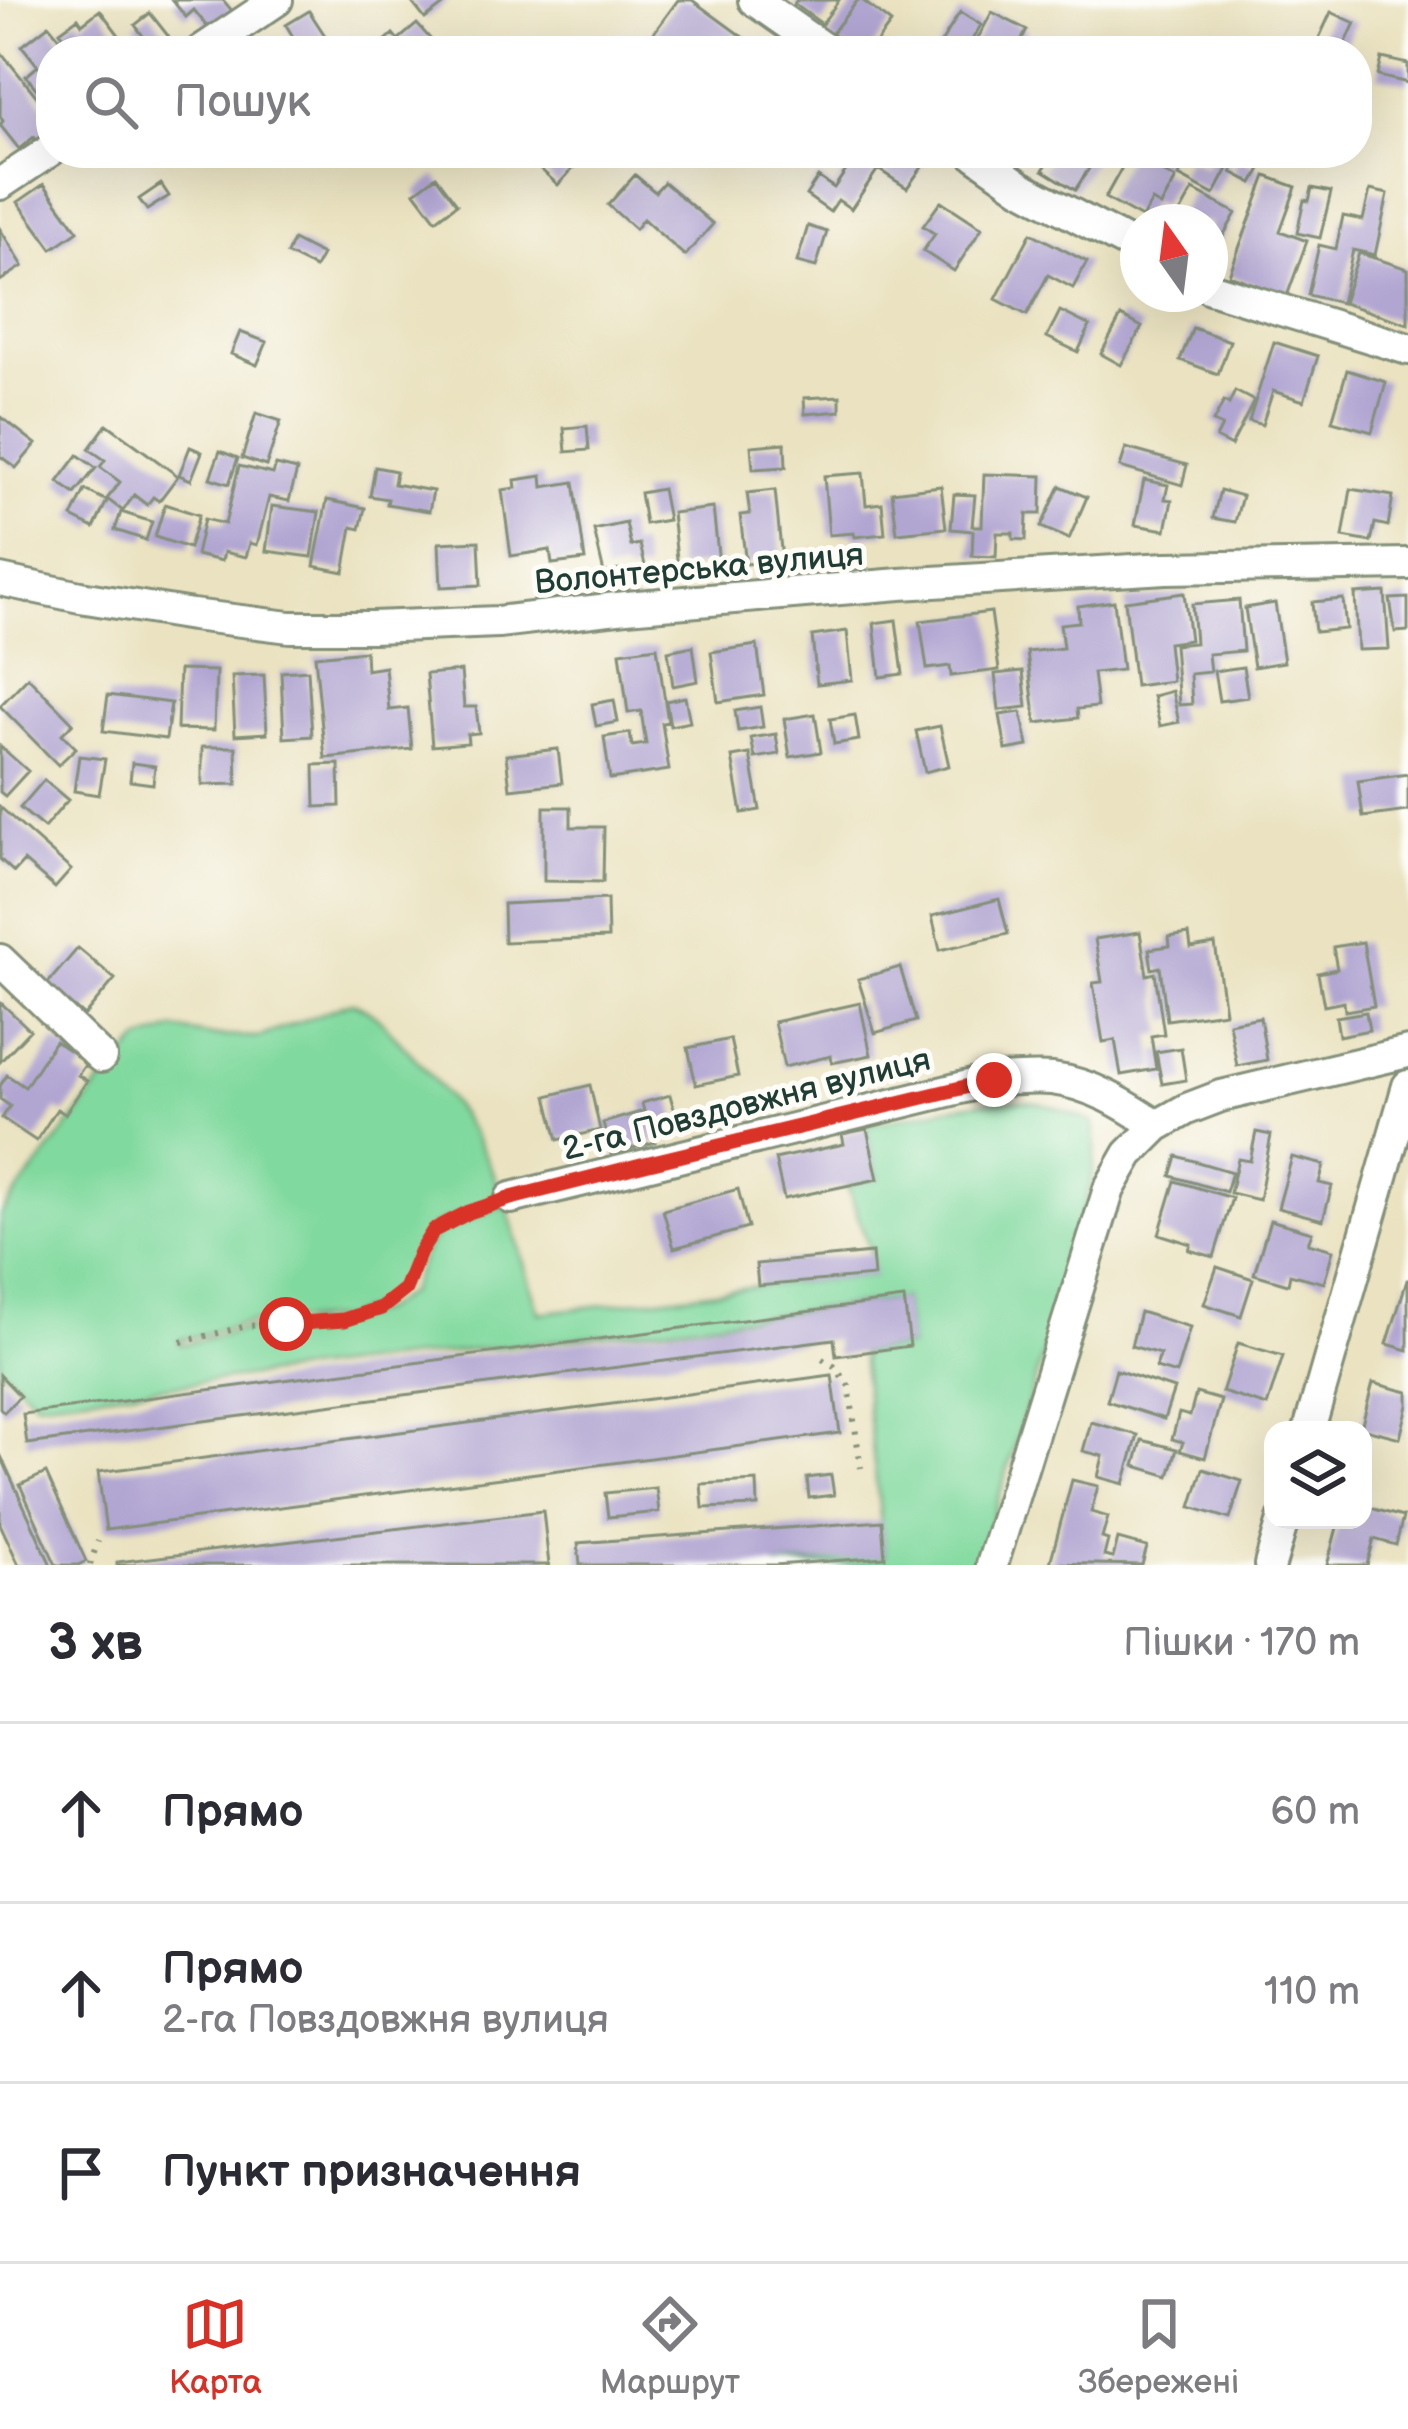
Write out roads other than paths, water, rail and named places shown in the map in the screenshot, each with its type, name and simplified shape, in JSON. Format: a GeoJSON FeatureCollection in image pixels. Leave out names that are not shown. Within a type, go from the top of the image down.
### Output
{"type":"FeatureCollection","features":[{"type":"Feature","properties":{"kind":"street"},"geometry":{"type":"LineString","coordinates":[[223,36],[277,0]]}},
{"type":"Feature","properties":{"kind":"street"},"geometry":{"type":"LineString","coordinates":[[754,0],[806,36]]}},
{"type":"Feature","properties":{"kind":"street"},"geometry":{"type":"LineString","coordinates":[[0,184],[36,160]]}},
{"type":"Feature","properties":{"kind":"street"},"geometry":{"type":"LineString","coordinates":[[994,168],[1120,239]]}},
{"type":"Feature","properties":{"kind":"street"},"geometry":{"type":"LineString","coordinates":[[1228,294],[1408,349]]}},
{"type":"Feature","properties":{"kind":"street","name":"Волонтерська вулиця"},"geometry":{"type":"LineString","coordinates":[[0,580],[192,615],[290,627],[351,627],[499,622],[900,584],[1166,568],[1408,564]]}},
{"type":"Feature","properties":{"kind":"street"},"geometry":{"type":"LineString","coordinates":[[0,960],[101,1057]]}},
{"type":"Feature","properties":{"kind":"street"},"geometry":{"type":"LineString","coordinates":[[992,1565],[1109,1190],[1129,1154],[1157,1126],[1221,1096],[1408,1052]]}},
{"type":"Feature","properties":{"kind":"street","name":"2-га Повздовжня вулиця"},"geometry":{"type":"LineString","coordinates":[[511,1198],[994,1080],[1050,1079],[1086,1086],[1157,1126]]}},
{"type":"Feature","properties":{"kind":"street"},"geometry":{"type":"LineString","coordinates":[[1312,1421],[1408,1086]]}},
{"type":"Feature","properties":{"kind":"street"},"geometry":{"type":"LineString","coordinates":[[1270,1565],[1280,1529]]}}]}
